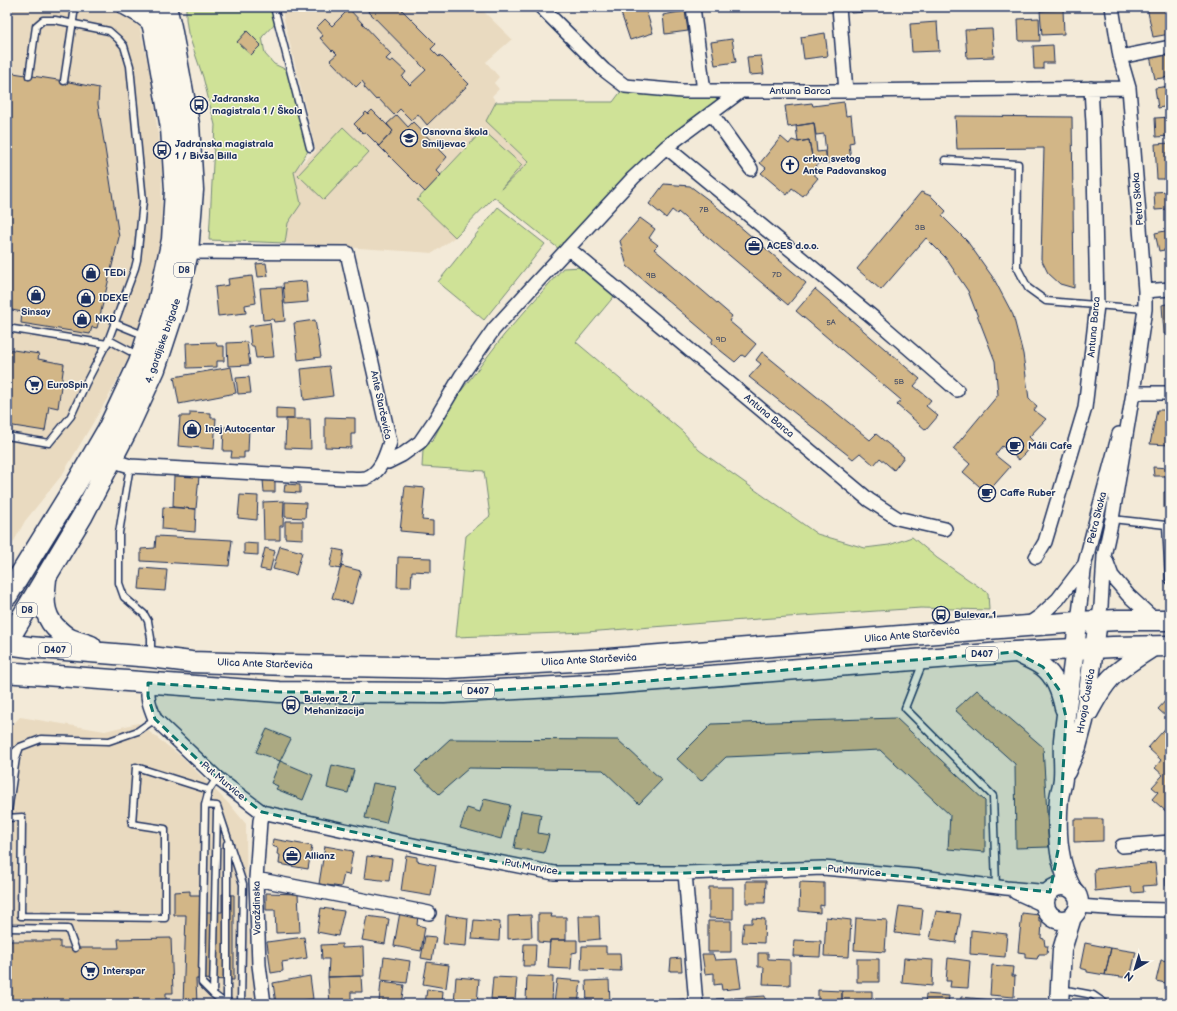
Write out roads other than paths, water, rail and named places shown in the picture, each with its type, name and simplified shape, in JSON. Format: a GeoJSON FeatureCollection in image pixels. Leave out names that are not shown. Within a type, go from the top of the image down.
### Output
{"type":"FeatureCollection","features":[{"type":"Feature","properties":{"kind":"main road","name":"4. gardijske brigade"},"geometry":{"type":"LineString","coordinates":[[7,643],[82,515],[126,432],[155,369],[175,308],[188,252],[193,190],[189,124],[172,27],[166,7]]}},
{"type":"Feature","properties":{"kind":"main road","name":"4. gardijske brigade"},"geometry":{"type":"LineString","coordinates":[[7,596],[108,429],[139,363],[158,303],[172,240],[175,190],[171,128],[165,87],[150,16]]}},
{"type":"Feature","properties":{"kind":"main road","name":"D8"},"geometry":{"type":"LineString","coordinates":[[7,578],[15,567],[31,556]]}},
{"type":"Feature","properties":{"kind":"main road"},"geometry":{"type":"LineString","coordinates":[[46,578],[44,601],[50,622],[63,635],[70,639],[90,645],[102,654]]}},
{"type":"Feature","properties":{"kind":"main road","name":"Ulica Ante Starčevića"},"geometry":{"type":"LineString","coordinates":[[7,643],[29,647],[151,657],[191,662],[447,668],[609,659],[1078,622],[1163,620]]}},
{"type":"Feature","properties":{"kind":"main road","name":"Hrvoja Ćustića"},"geometry":{"type":"LineString","coordinates":[[1063,778],[1077,747],[1084,721],[1098,621]]}},
{"type":"Feature","properties":{"kind":"main road","name":"Hrvoja Ćustića"},"geometry":{"type":"LineString","coordinates":[[1059,996],[1062,950],[1075,904],[1067,879],[1059,844],[1058,817],[1063,778],[1063,742],[1078,622]]}},
{"type":"Feature","properties":{"kind":"main road"},"geometry":{"type":"LineString","coordinates":[[1084,721],[1103,688],[1113,676],[1135,659],[1162,646]]}},
{"type":"Feature","properties":{"kind":"main road","name":"D407"},"geometry":{"type":"LineString","coordinates":[[7,672],[278,692],[444,693],[608,684],[1015,652],[1162,646]]}},
{"type":"Feature","properties":{"kind":"main road"},"geometry":{"type":"LineString","coordinates":[[1015,652],[1043,667],[1050,674],[1060,691],[1066,718]]}},
{"type":"Feature","properties":{"kind":"main road"},"geometry":{"type":"LineString","coordinates":[[7,688],[18,680],[32,674]]}},
{"type":"Feature","properties":{"kind":"main road","name":"Hrvoja Ćustića"},"geometry":{"type":"LineString","coordinates":[[1059,844],[1049,904],[1062,950]]}},
{"type":"Feature","properties":{"kind":"main road"},"geometry":{"type":"LineString","coordinates":[[1058,887],[1069,887],[1075,904],[1067,919],[1061,919],[1056,918],[1049,904],[1054,889],[1058,887]]}},
{"type":"Feature","properties":{"kind":"street"},"geometry":{"type":"LineString","coordinates":[[123,7],[139,16],[150,16]]}},
{"type":"Feature","properties":{"kind":"street","name":"Antuna Barca"},"geometry":{"type":"LineString","coordinates":[[541,7],[604,70],[625,86],[682,91],[1129,88]]}},
{"type":"Feature","properties":{"kind":"street"},"geometry":{"type":"LineString","coordinates":[[693,7],[704,91]]}},
{"type":"Feature","properties":{"kind":"street"},"geometry":{"type":"LineString","coordinates":[[839,7],[846,91]]}},
{"type":"Feature","properties":{"kind":"street","name":"Petra Skoka"},"geometry":{"type":"LineString","coordinates":[[1098,621],[1101,606],[1104,556],[1112,520],[1133,393],[1145,309],[1146,291],[1129,88],[1120,57],[1112,7]]}},
{"type":"Feature","properties":{"kind":"street"},"geometry":{"type":"LineString","coordinates":[[1120,57],[1170,47]]}},
{"type":"Feature","properties":{"kind":"street","name":"Antuna Barca"},"geometry":{"type":"LineString","coordinates":[[1036,557],[1046,542],[1085,408],[1097,305],[1094,123],[1091,88]]}},
{"type":"Feature","properties":{"kind":"street"},"geometry":{"type":"LineString","coordinates":[[383,461],[388,462],[402,455],[420,442],[461,376],[494,329],[633,178],[666,147],[741,91]]}},
{"type":"Feature","properties":{"kind":"street"},"geometry":{"type":"LineString","coordinates":[[711,113],[751,169]]}},
{"type":"Feature","properties":{"kind":"street"},"geometry":{"type":"LineString","coordinates":[[666,147],[875,319],[957,390]]}},
{"type":"Feature","properties":{"kind":"street","name":"Antuna Barca"},"geometry":{"type":"LineString","coordinates":[[568,248],[869,500],[897,518],[945,529]]}},
{"type":"Feature","properties":{"kind":"street","name":"Ante Starčevića"},"geometry":{"type":"LineString","coordinates":[[111,460],[130,466],[344,478],[366,478],[375,473],[383,461],[390,442],[347,253],[188,252]]}},
{"type":"Feature","properties":{"kind":"street"},"geometry":{"type":"LineString","coordinates":[[1146,291],[1170,288]]}},
{"type":"Feature","properties":{"kind":"street"},"geometry":{"type":"LineString","coordinates":[[1133,393],[1170,393]]}},
{"type":"Feature","properties":{"kind":"street","name":"Petra Skoka"},"geometry":{"type":"LineString","coordinates":[[1078,622],[1086,563],[1114,448],[1133,393]]}},
{"type":"Feature","properties":{"kind":"street"},"geometry":{"type":"LineString","coordinates":[[1104,556],[1112,576],[1128,596],[1163,620]]}},
{"type":"Feature","properties":{"kind":"street"},"geometry":{"type":"LineString","coordinates":[[1025,626],[1040,616],[1058,599],[1086,563]]}},
{"type":"Feature","properties":{"kind":"street","name":"Put Murvice"},"geometry":{"type":"LineString","coordinates":[[148,683],[148,696],[155,718],[217,778],[262,812],[426,848],[554,873],[686,874],[823,868],[915,876],[1001,888],[1049,904]]}},
{"type":"Feature","properties":{"kind":"street","name":"Varaždinska"},"geometry":{"type":"LineString","coordinates":[[262,812],[256,879],[259,965],[264,1004]]}},
{"type":"Feature","properties":{"kind":"street"},"geometry":{"type":"LineString","coordinates":[[1122,846],[1170,842]]}},
{"type":"Feature","properties":{"kind":"street"},"geometry":{"type":"LineString","coordinates":[[686,874],[696,1004]]}},
{"type":"Feature","properties":{"kind":"street"},"geometry":{"type":"LineString","coordinates":[[256,879],[429,913]]}},
{"type":"Feature","properties":{"kind":"street"},"geometry":{"type":"LineString","coordinates":[[1075,904],[1120,909],[1170,910]]}},
{"type":"Feature","properties":{"kind":"lane"},"geometry":{"type":"LineString","coordinates":[[64,81],[75,7]]}},
{"type":"Feature","properties":{"kind":"lane"},"geometry":{"type":"LineString","coordinates":[[274,7],[310,148]]}},
{"type":"Feature","properties":{"kind":"lane"},"geometry":{"type":"LineString","coordinates":[[7,436],[49,443],[71,416],[86,383],[108,342],[137,260],[143,201],[130,66],[124,46],[118,39],[109,31],[55,20],[44,20],[36,26],[29,76]]}},
{"type":"Feature","properties":{"kind":"lane"},"geometry":{"type":"LineString","coordinates":[[945,160],[1018,164],[1017,267],[1028,288],[1046,301],[1145,309]]}},
{"type":"Feature","properties":{"kind":"lane"},"geometry":{"type":"LineString","coordinates":[[114,323],[147,336]]}},
{"type":"Feature","properties":{"kind":"lane"},"geometry":{"type":"LineString","coordinates":[[7,328],[108,342],[141,357]]}},
{"type":"Feature","properties":{"kind":"lane"},"geometry":{"type":"LineString","coordinates":[[130,466],[119,533],[119,583],[124,597],[144,614],[148,621],[151,638],[151,657]]}},
{"type":"Feature","properties":{"kind":"lane"},"geometry":{"type":"LineString","coordinates":[[1112,520],[1168,525],[1168,580],[1170,581]]}},
{"type":"Feature","properties":{"kind":"lane"},"geometry":{"type":"LineString","coordinates":[[924,659],[905,708],[993,796],[1001,888]]}},
{"type":"Feature","properties":{"kind":"lane"},"geometry":{"type":"LineString","coordinates":[[7,759],[20,747],[41,740],[109,741],[138,731],[155,718]]}},
{"type":"Feature","properties":{"kind":"lane"},"geometry":{"type":"LineString","coordinates":[[20,747],[16,758],[7,818],[22,817],[21,916],[165,918],[164,829],[132,824],[136,767],[209,790]]}},
{"type":"Feature","properties":{"kind":"lane"},"geometry":{"type":"LineString","coordinates":[[217,778],[209,790],[205,805],[202,983],[226,1004]]}},
{"type":"Feature","properties":{"kind":"lane"},"geometry":{"type":"LineString","coordinates":[[205,805],[217,806]]}},
{"type":"Feature","properties":{"kind":"lane"},"geometry":{"type":"LineString","coordinates":[[217,806],[243,884],[241,1004]]}},
{"type":"Feature","properties":{"kind":"lane"},"geometry":{"type":"LineString","coordinates":[[213,994],[217,806]]}},
{"type":"Feature","properties":{"kind":"lane"},"geometry":{"type":"LineString","coordinates":[[226,1004],[227,839]]}},
{"type":"Feature","properties":{"kind":"lane"},"geometry":{"type":"LineString","coordinates":[[7,928],[68,929],[75,948]]}},
{"type":"Feature","properties":{"kind":"lane"},"geometry":{"type":"LineString","coordinates":[[1059,996],[1093,995],[1106,1004]]}},
{"type":"Feature","properties":{"kind":"place","name":"Jadranska magistrala 1 / Škola"},"geometry":{"type":"Point","coordinates":[199,105]}},
{"type":"Feature","properties":{"kind":"place","name":"Osnovna škola Smiljevac"},"geometry":{"type":"Point","coordinates":[409,138]}},
{"type":"Feature","properties":{"kind":"place","name":"Jadranska magistrala 1 / Bivša Billa"},"geometry":{"type":"Point","coordinates":[162,150]}},
{"type":"Feature","properties":{"kind":"place","name":"crkva svetog Ante Padovanskog"},"geometry":{"type":"Point","coordinates":[790,165]}},
{"type":"Feature","properties":{"kind":"place","name":"ACES d.o.o."},"geometry":{"type":"Point","coordinates":[754,246]}},
{"type":"Feature","properties":{"kind":"place","name":"TEDi"},"geometry":{"type":"Point","coordinates":[91,273]}},
{"type":"Feature","properties":{"kind":"place","name":"Sinsay"},"geometry":{"type":"Point","coordinates":[36,295]}},
{"type":"Feature","properties":{"kind":"place","name":"IDEXE"},"geometry":{"type":"Point","coordinates":[86,298]}},
{"type":"Feature","properties":{"kind":"place","name":"NKD"},"geometry":{"type":"Point","coordinates":[82,319]}},
{"type":"Feature","properties":{"kind":"place","name":"EuroSpin"},"geometry":{"type":"Point","coordinates":[34,385]}},
{"type":"Feature","properties":{"kind":"place","name":"Inej Autocentar"},"geometry":{"type":"Point","coordinates":[192,429]}},
{"type":"Feature","properties":{"kind":"place","name":"Máli Cafe"},"geometry":{"type":"Point","coordinates":[1015,446]}},
{"type":"Feature","properties":{"kind":"place","name":"Caffe Ruber"},"geometry":{"type":"Point","coordinates":[987,493]}},
{"type":"Feature","properties":{"kind":"place","name":"Bulevar 1"},"geometry":{"type":"Point","coordinates":[941,615]}},
{"type":"Feature","properties":{"kind":"place","name":"Bulevar 2 / Mehanizacija"},"geometry":{"type":"Point","coordinates":[291,705]}},
{"type":"Feature","properties":{"kind":"place","name":"Allianz"},"geometry":{"type":"Point","coordinates":[292,856]}},
{"type":"Feature","properties":{"kind":"place","name":"Interspar"},"geometry":{"type":"Point","coordinates":[90,971]}}]}
